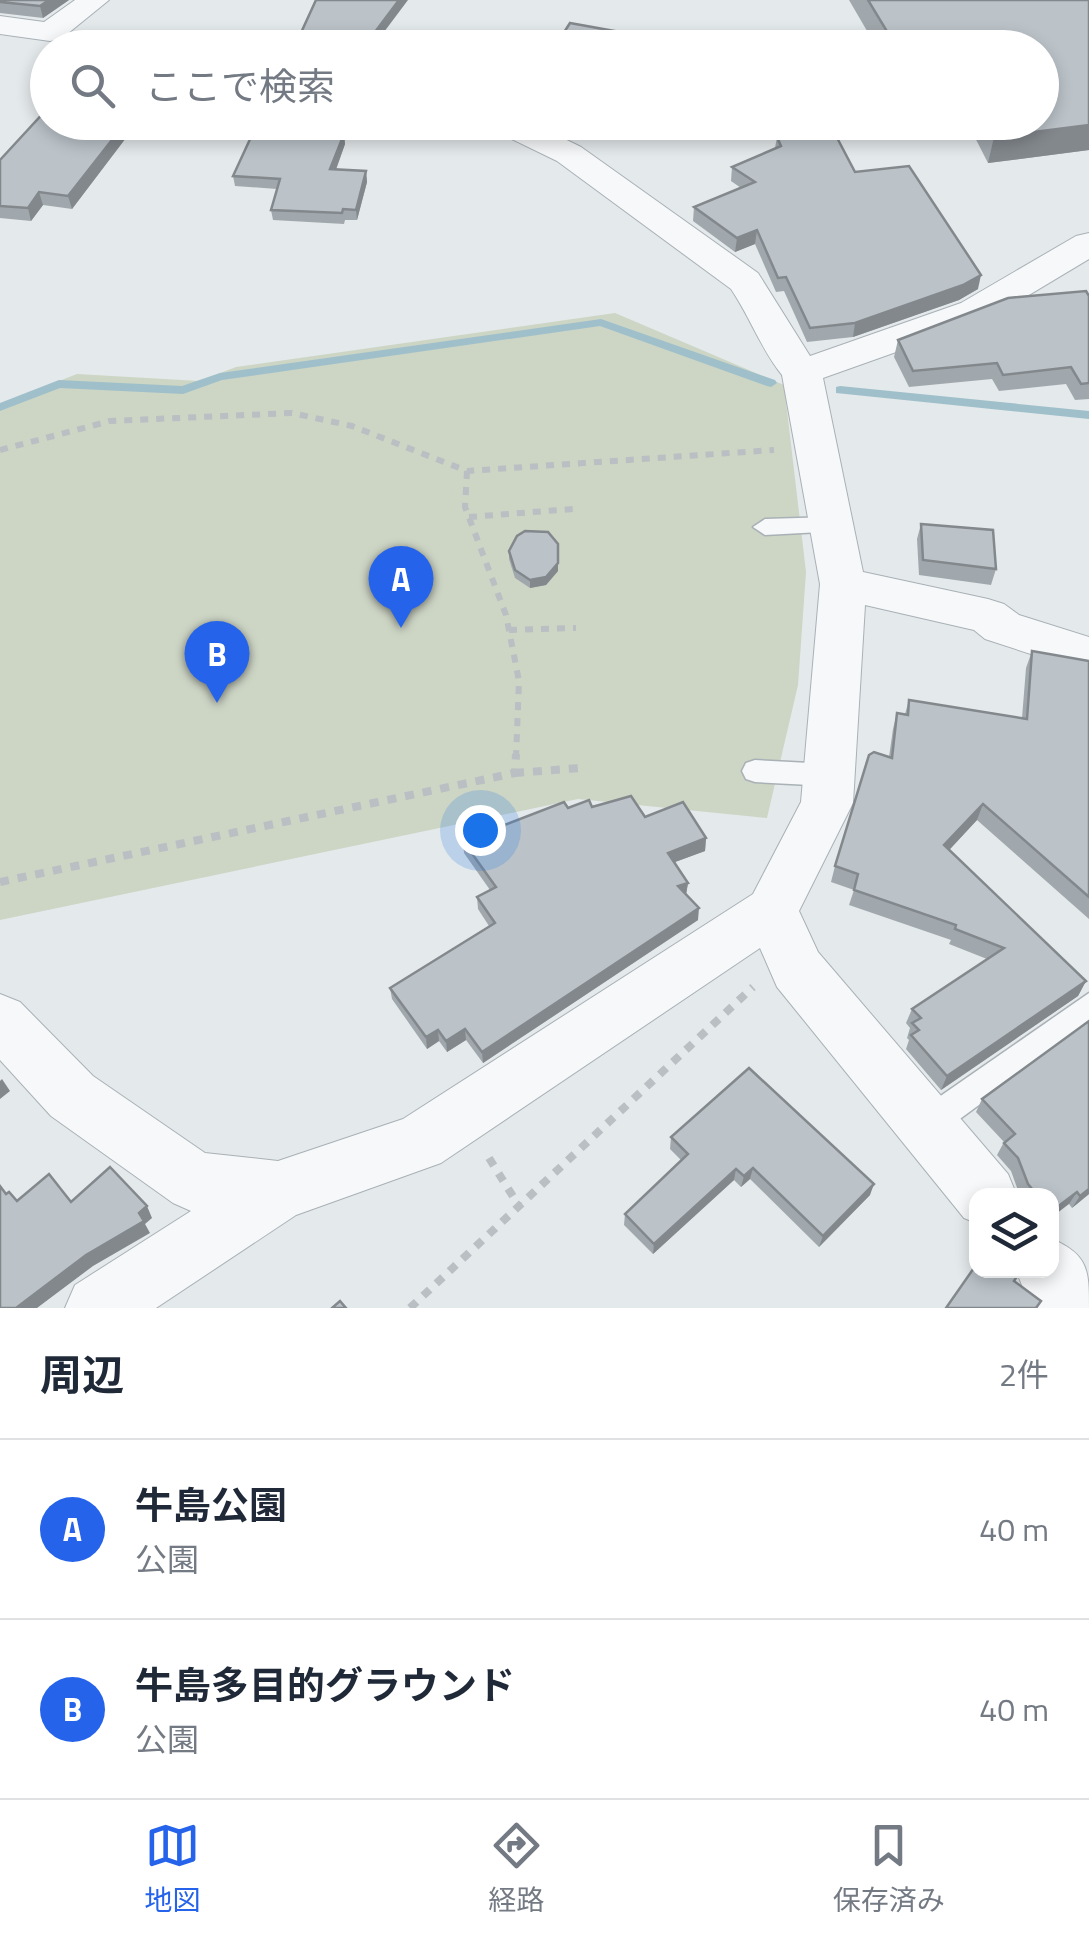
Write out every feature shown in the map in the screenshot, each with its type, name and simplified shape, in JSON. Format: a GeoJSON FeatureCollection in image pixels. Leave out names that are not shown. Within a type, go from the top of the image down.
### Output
{"type":"FeatureCollection","features":[{"type":"Feature","properties":{"kind":"street"},"geometry":{"type":"LineString","coordinates":[[67,30],[94,0]]}},
{"type":"Feature","properties":{"kind":"street"},"geometry":{"type":"LineString","coordinates":[[0,25],[30,33]]}},
{"type":"Feature","properties":{"kind":"street"},"geometry":{"type":"LineString","coordinates":[[98,1308],[278,1191],[420,1142],[781,931],[827,803],[843,584],[802,372],[784,351],[769,316],[745,281],[569,154],[540,140]]}},
{"type":"Feature","properties":{"kind":"street"},"geometry":{"type":"LineString","coordinates":[[802,372],[975,312],[1089,244]]}},
{"type":"Feature","properties":{"kind":"street"},"geometry":{"type":"LineString","coordinates":[[843,584],[988,616],[1002,627],[1089,655]]}},
{"type":"Feature","properties":{"kind":"street"},"geometry":{"type":"LineString","coordinates":[[781,931],[797,968],[979,1188]]}},
{"type":"Feature","properties":{"kind":"street"},"geometry":{"type":"LineString","coordinates":[[0,1020],[72,1096],[195,1182],[278,1191]]}},
{"type":"Feature","properties":{"kind":"street"},"geometry":{"type":"LineString","coordinates":[[1055,1278],[1079,1308]]}},
{"type":"Feature","properties":{"kind":"lane"},"geometry":{"type":"LineString","coordinates":[[765,526],[832,525]]}},
{"type":"Feature","properties":{"kind":"lane"},"geometry":{"type":"LineString","coordinates":[[755,771],[829,775]]}},
{"type":"Feature","properties":{"kind":"lane"},"geometry":{"type":"LineString","coordinates":[[927,1124],[1089,1007]]}},
{"type":"Feature","properties":{"kind":"path"},"geometry":{"type":"LineString","coordinates":[[0,450],[110,421],[292,413],[352,426],[467,471],[817,447]]}},
{"type":"Feature","properties":{"kind":"path"},"geometry":{"type":"LineString","coordinates":[[467,471],[464,507],[509,630],[519,680],[516,773]]}},
{"type":"Feature","properties":{"kind":"path"},"geometry":{"type":"LineString","coordinates":[[469,517],[572,509]]}},
{"type":"Feature","properties":{"kind":"path"},"geometry":{"type":"LineString","coordinates":[[509,630],[576,628]]}},
{"type":"Feature","properties":{"kind":"path"},"geometry":{"type":"LineString","coordinates":[[0,882],[516,773],[580,768]]}},
{"type":"Feature","properties":{"kind":"path"},"geometry":{"type":"LineString","coordinates":[[410,1308],[781,931]]}},
{"type":"Feature","properties":{"kind":"green space"},"geometry":{"type":"Polygon","coordinates":[[[615,313],[784,385],[806,572],[798,685],[767,818],[578,799],[0,920],[0,404],[77,374],[199,381],[236,367],[615,313]]]}},
{"type":"Feature","properties":{"kind":"building"},"geometry":{"type":"Polygon","coordinates":[[[0,0],[49,0],[40,6],[0,0]]]}},
{"type":"Feature","properties":{"kind":"building"},"geometry":{"type":"Polygon","coordinates":[[[316,0],[399,0],[376,30],[302,30],[316,0]]]}},
{"type":"Feature","properties":{"kind":"building"},"geometry":{"type":"Polygon","coordinates":[[[868,0],[1089,0],[1089,125],[1059,129],[1059,30],[886,30],[868,0]]]}},
{"type":"Feature","properties":{"kind":"building"},"geometry":{"type":"Polygon","coordinates":[[[570,23],[608,30],[566,30],[570,23]]]}},
{"type":"Feature","properties":{"kind":"building"},"geometry":{"type":"Polygon","coordinates":[[[30,128],[30,140],[112,140],[68,196],[39,192],[28,208],[0,206],[0,160],[30,128]]]}},
{"type":"Feature","properties":{"kind":"building"},"geometry":{"type":"Polygon","coordinates":[[[250,140],[342,140],[330,169],[366,171],[356,210],[343,209],[342,213],[271,210],[280,179],[233,176],[250,140]]]}},
{"type":"Feature","properties":{"kind":"building"},"geometry":{"type":"Polygon","coordinates":[[[778,140],[838,140],[855,172],[909,166],[981,275],[855,323],[810,328],[786,277],[778,278],[757,230],[737,238],[694,207],[755,182],[732,167],[781,146],[778,140]]]}},
{"type":"Feature","properties":{"kind":"building"},"geometry":{"type":"Polygon","coordinates":[[[1086,291],[1089,383],[1081,384],[1071,367],[1003,375],[997,363],[913,371],[898,340],[1008,298],[1086,291]]]}},
{"type":"Feature","properties":{"kind":"building"},"geometry":{"type":"Polygon","coordinates":[[[921,524],[993,530],[996,569],[923,560],[921,524]]]}},
{"type":"Feature","properties":{"kind":"building"},"geometry":{"type":"Polygon","coordinates":[[[525,531],[548,532],[558,544],[558,563],[546,577],[530,580],[515,570],[509,551],[517,536],[525,531]]]}},
{"type":"Feature","properties":{"kind":"building"},"geometry":{"type":"Polygon","coordinates":[[[1032,651],[1089,661],[1089,897],[983,804],[944,845],[1086,981],[947,1076],[911,1035],[919,1030],[912,1023],[921,1018],[912,1009],[1004,948],[955,929],[956,925],[854,890],[858,874],[835,866],[869,755],[874,752],[892,758],[897,713],[908,715],[909,700],[1027,719],[1032,651]]]}},
{"type":"Feature","properties":{"kind":"building"},"geometry":{"type":"Polygon","coordinates":[[[631,796],[645,817],[683,802],[706,838],[668,853],[688,883],[678,886],[699,908],[482,1052],[465,1029],[446,1041],[438,1030],[426,1037],[390,988],[495,923],[477,897],[496,887],[463,841],[564,802],[568,808],[589,800],[592,807],[631,796]]]}},
{"type":"Feature","properties":{"kind":"building"},"geometry":{"type":"Polygon","coordinates":[[[1089,1021],[1089,1189],[1080,1196],[1077,1192],[1059,1206],[1059,1188],[1031,1188],[1018,1158],[1004,1143],[1015,1134],[982,1099],[1089,1021]]]}},
{"type":"Feature","properties":{"kind":"building"},"geometry":{"type":"Polygon","coordinates":[[[749,1068],[874,1184],[823,1236],[753,1168],[744,1176],[736,1169],[654,1244],[625,1214],[688,1154],[671,1137],[749,1068]]]}},
{"type":"Feature","properties":{"kind":"building"},"geometry":{"type":"Polygon","coordinates":[[[110,1167],[147,1206],[139,1213],[144,1221],[86,1255],[16,1308],[0,1308],[0,1186],[17,1201],[49,1174],[71,1202],[110,1167]]]}},
{"type":"Feature","properties":{"kind":"building"},"geometry":{"type":"Polygon","coordinates":[[[969,1275],[1016,1278],[1014,1281],[1041,1301],[1036,1308],[946,1308],[969,1275]]]}},
{"type":"Feature","properties":{"kind":"waterway"},"geometry":{"type":"LineString","coordinates":[[0,407],[59,384],[183,390],[220,377],[601,322],[771,383]]}},
{"type":"Feature","properties":{"kind":"waterway"},"geometry":{"type":"LineString","coordinates":[[840,390],[1089,415]]}},
{"type":"Feature","properties":{"kind":"place","name":"牛島公園"},"geometry":{"type":"Point","coordinates":[401,628]}},
{"type":"Feature","properties":{"kind":"place","name":"牛島多目的グラウンド"},"geometry":{"type":"Point","coordinates":[217,703]}}]}
